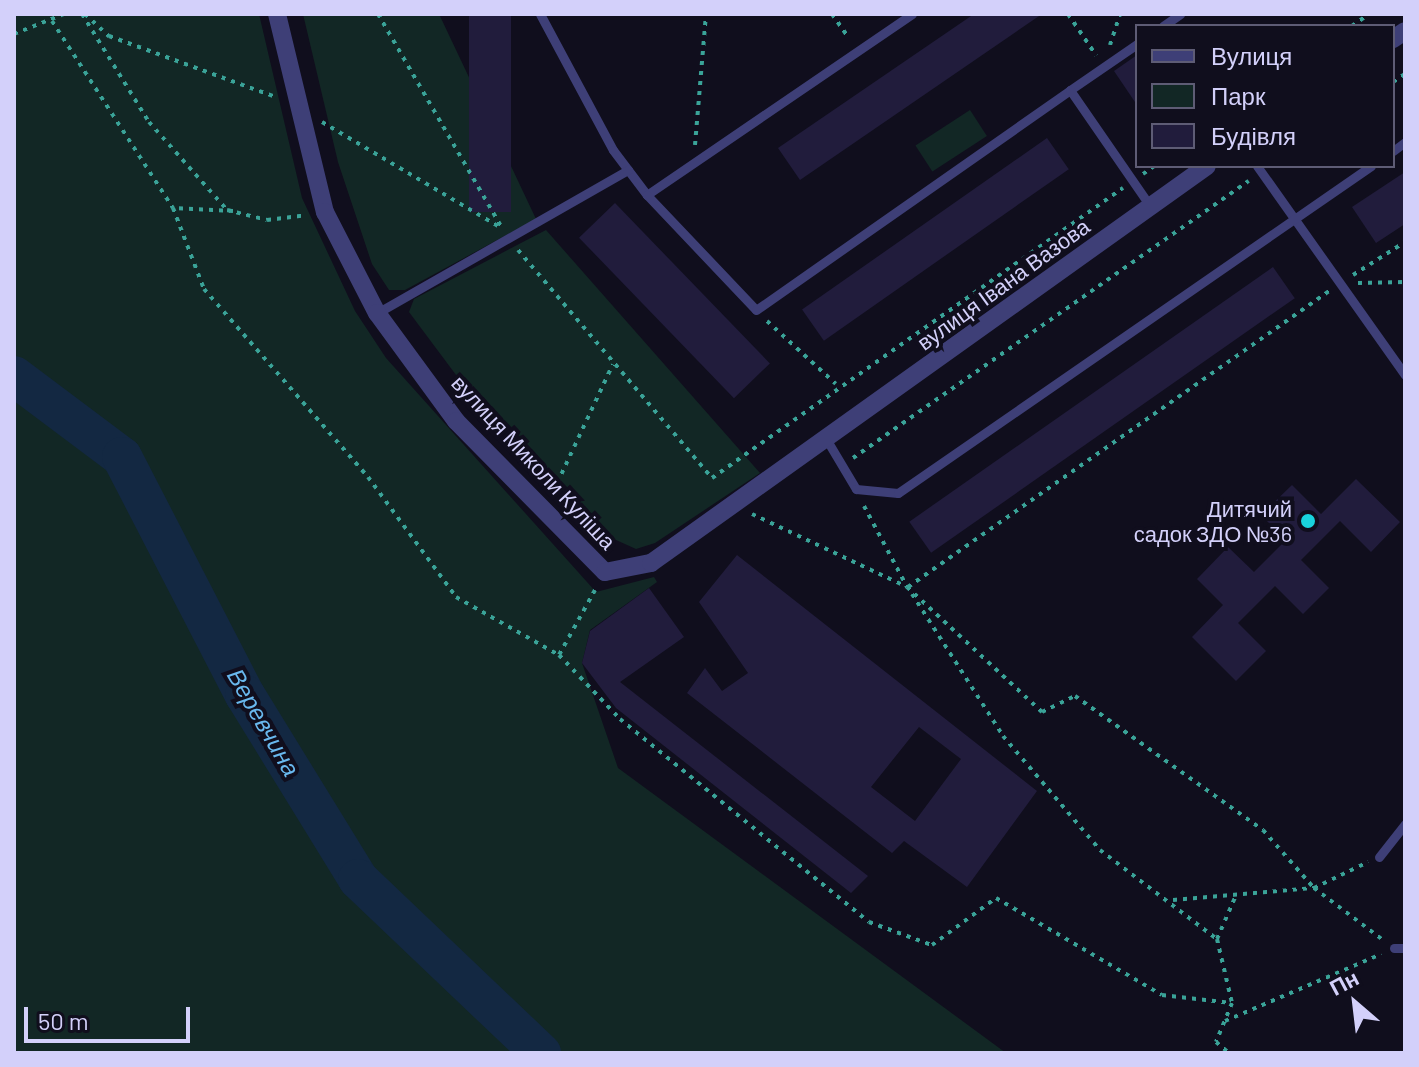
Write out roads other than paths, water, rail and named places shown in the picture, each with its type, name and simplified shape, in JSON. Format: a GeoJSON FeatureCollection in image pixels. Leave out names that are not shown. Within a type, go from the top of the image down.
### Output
{"type":"FeatureCollection","features":[{"type":"Feature","properties":{"kind":"street","name":"вулиця Миколи Куліша"},"geometry":{"type":"LineString","coordinates":[[277,14],[294,104],[325,212],[377,313],[456,421],[543,513],[605,572],[651,563],[828,442]]}},
{"type":"Feature","properties":{"kind":"street","name":"вулиця Івана Вазова"},"geometry":{"type":"LineString","coordinates":[[828,442],[1204,168]]}},
{"type":"Feature","properties":{"kind":"lane"},"geometry":{"type":"LineString","coordinates":[[540,14],[628,170],[647,195],[756,310],[1135,45]]}},
{"type":"Feature","properties":{"kind":"lane"},"geometry":{"type":"LineString","coordinates":[[647,195],[912,14]]}},
{"type":"Feature","properties":{"kind":"lane"},"geometry":{"type":"LineString","coordinates":[[1070,90],[1150,206]]}},
{"type":"Feature","properties":{"kind":"lane"},"geometry":{"type":"LineString","coordinates":[[828,442],[856,489],[898,493],[1368,168]]}},
{"type":"Feature","properties":{"kind":"lane"},"geometry":{"type":"LineString","coordinates":[[1260,169],[1405,375]]}},
{"type":"Feature","properties":{"kind":"lane"},"geometry":{"type":"LineString","coordinates":[[377,313],[628,170]]}},
{"type":"Feature","properties":{"kind":"lane"},"geometry":{"type":"LineString","coordinates":[[1379,857],[1405,824]]}},
{"type":"Feature","properties":{"kind":"waterway","name":"Веревчина"},"geometry":{"type":"LineString","coordinates":[[14,376],[122,457],[245,695],[358,879],[541,1053]]}},
{"type":"Feature","properties":{"kind":"place","name":"Дитячий садок ЗДО №36"},"geometry":{"type":"Point","coordinates":[1308,521]}}]}
